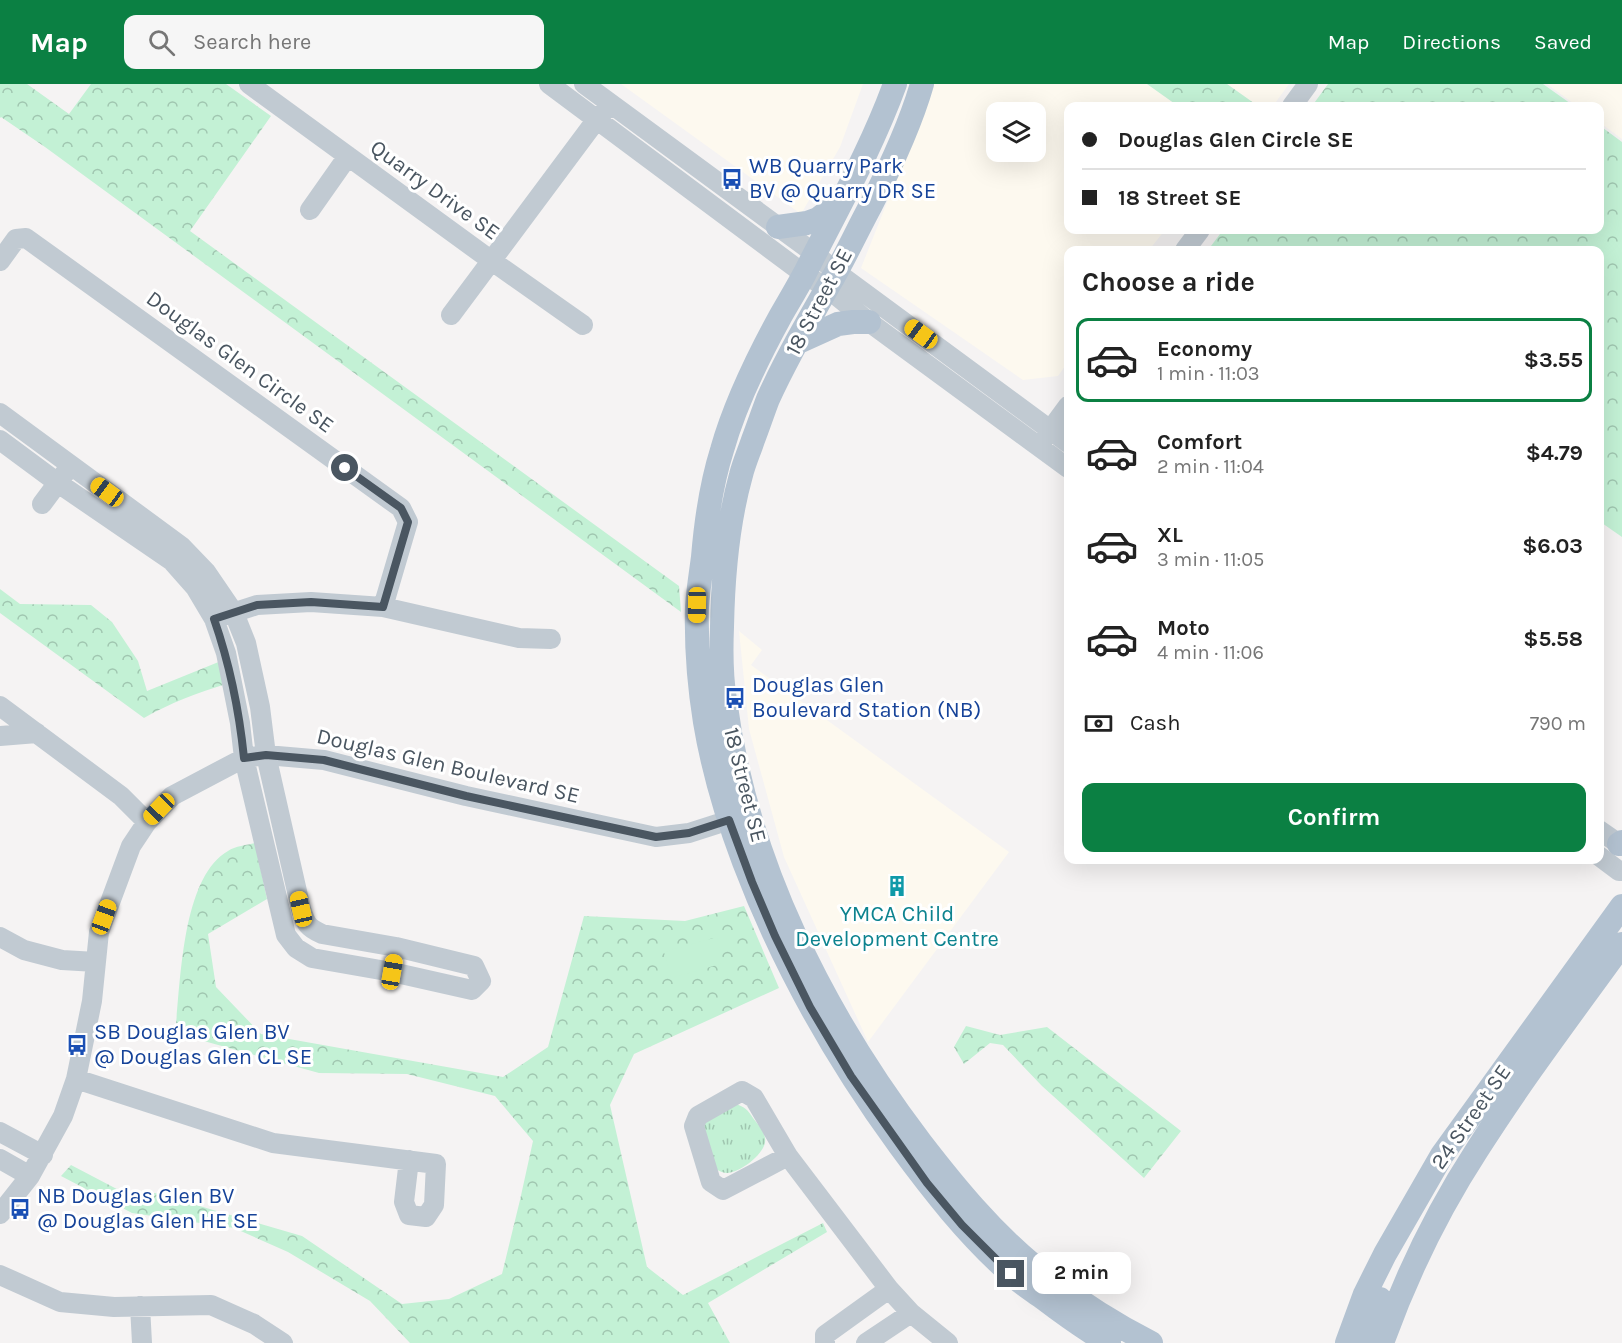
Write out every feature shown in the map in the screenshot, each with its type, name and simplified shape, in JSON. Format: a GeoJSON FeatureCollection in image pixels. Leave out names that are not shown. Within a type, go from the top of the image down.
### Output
{"type":"FeatureCollection","features":[{"type":"Feature","properties":{"kind":"main road","name":"18 Street SE"},"geometry":{"type":"LineString","coordinates":[[895,84],[887,107],[844,199],[755,365],[735,411],[722,450],[711,493],[697,605],[700,683],[706,725],[739,817],[766,865],[790,925],[819,986],[852,1042],[904,1121],[981,1215],[1029,1262],[1115,1323],[1150,1343]]}},
{"type":"Feature","properties":{"kind":"main road","name":"18 Street SE"},"geometry":{"type":"LineString","coordinates":[[922,84],[916,108],[889,171],[796,343],[768,400],[741,473],[729,528],[723,580],[721,645],[724,697],[732,746],[739,817],[752,882],[775,936],[810,1007],[851,1076],[927,1183],[962,1225],[1011,1274],[1109,1343]]}},
{"type":"Feature","properties":{"kind":"main road"},"geometry":{"type":"LineString","coordinates":[[778,227],[818,219],[844,199]]}},
{"type":"Feature","properties":{"kind":"main road"},"geometry":{"type":"LineString","coordinates":[[796,343],[838,324],[869,321]]}},
{"type":"Feature","properties":{"kind":"main road","name":"24 Street SE"},"geometry":{"type":"LineString","coordinates":[[1347,1343],[1365,1294],[1442,1155],[1622,906]]}},
{"type":"Feature","properties":{"kind":"main road","name":"24 Street SE"},"geometry":{"type":"LineString","coordinates":[[1383,1343],[1411,1271],[1476,1151],[1540,1057],[1622,944]]}},
{"type":"Feature","properties":{"kind":"main road"},"geometry":{"type":"LineString","coordinates":[[1364,1343],[1402,1241],[1407,1215]]}},
{"type":"Feature","properties":{"kind":"street","name":"Quarry Drive SE"},"geometry":{"type":"LineString","coordinates":[[249,84],[492,261],[597,119],[611,104]]}},
{"type":"Feature","properties":{"kind":"street"},"geometry":{"type":"LineString","coordinates":[[549,84],[1064,440]]}},
{"type":"Feature","properties":{"kind":"street"},"geometry":{"type":"LineString","coordinates":[[584,84],[778,227],[809,263]]}},
{"type":"Feature","properties":{"kind":"street"},"geometry":{"type":"LineString","coordinates":[[1295,102],[1308,84]]}},
{"type":"Feature","properties":{"kind":"street"},"geometry":{"type":"LineString","coordinates":[[310,210],[348,156]]}},
{"type":"Feature","properties":{"kind":"street","name":"Douglas Glen Circle SE"},"geometry":{"type":"LineString","coordinates":[[0,261],[16,239],[26,238],[401,508],[408,522],[383,607]]}},
{"type":"Feature","properties":{"kind":"street"},"geometry":{"type":"LineString","coordinates":[[451,315],[492,261],[583,325]]}},
{"type":"Feature","properties":{"kind":"street"},"geometry":{"type":"LineString","coordinates":[[831,280],[869,321],[1064,465]]}},
{"type":"Feature","properties":{"kind":"street"},"geometry":{"type":"LineString","coordinates":[[1038,447],[1064,411]]}},
{"type":"Feature","properties":{"kind":"street"},"geometry":{"type":"LineString","coordinates":[[0,413],[181,546],[206,572],[234,613],[246,643],[260,707],[266,755],[301,909],[307,925],[322,934],[474,966],[481,981],[472,990],[392,972],[312,958],[296,948],[286,935],[244,758],[240,723],[226,653],[214,619],[195,587],[172,561],[0,440]]}},
{"type":"Feature","properties":{"kind":"street"},"geometry":{"type":"LineString","coordinates":[[42,504],[71,465]]}},
{"type":"Feature","properties":{"kind":"street"},"geometry":{"type":"LineString","coordinates":[[214,619],[257,605],[311,602],[383,607],[519,638],[551,639]]}},
{"type":"Feature","properties":{"kind":"street"},"geometry":{"type":"LineString","coordinates":[[0,706],[121,796],[147,822]]}},
{"type":"Feature","properties":{"kind":"street"},"geometry":{"type":"LineString","coordinates":[[0,736],[37,734]]}},
{"type":"Feature","properties":{"kind":"street","name":"Douglas Glen Boulevard SE"},"geometry":{"type":"LineString","coordinates":[[0,1214],[30,1176],[63,1116],[76,1079],[92,1002],[99,932],[131,846],[147,822],[172,796],[244,758],[266,755],[324,760],[466,796],[656,837],[689,833],[739,817]]}},
{"type":"Feature","properties":{"kind":"street"},"geometry":{"type":"LineString","coordinates":[[1604,835],[1615,847],[1619,872],[1622,872]]}},
{"type":"Feature","properties":{"kind":"street"},"geometry":{"type":"LineString","coordinates":[[286,935],[307,925]]}},
{"type":"Feature","properties":{"kind":"street"},"geometry":{"type":"LineString","coordinates":[[0,937],[24,950],[62,960],[96,962]]}},
{"type":"Feature","properties":{"kind":"street"},"geometry":{"type":"LineString","coordinates":[[392,972],[396,948]]}},
{"type":"Feature","properties":{"kind":"street"},"geometry":{"type":"LineString","coordinates":[[76,1079],[273,1143],[409,1160]]}},
{"type":"Feature","properties":{"kind":"street"},"geometry":{"type":"LineString","coordinates":[[788,1156],[723,1191],[711,1182],[694,1126],[698,1116],[742,1091],[754,1098],[788,1156],[889,1289],[911,1313],[948,1343]]}},
{"type":"Feature","properties":{"kind":"street"},"geometry":{"type":"LineString","coordinates":[[0,1132],[43,1155]]}},
{"type":"Feature","properties":{"kind":"street"},"geometry":{"type":"LineString","coordinates":[[0,1159],[30,1176]]}},
{"type":"Feature","properties":{"kind":"street"},"geometry":{"type":"LineString","coordinates":[[0,1275],[60,1302],[114,1306],[211,1305],[254,1324],[283,1343]]}},
{"type":"Feature","properties":{"kind":"street"},"geometry":{"type":"LineString","coordinates":[[825,1343],[825,1335],[889,1289]]}},
{"type":"Feature","properties":{"kind":"street"},"geometry":{"type":"LineString","coordinates":[[140,1306],[142,1343]]}},
{"type":"Feature","properties":{"kind":"street"},"geometry":{"type":"LineString","coordinates":[[866,1343],[911,1313]]}},
{"type":"Feature","properties":{"kind":"shaded area"},"geometry":{"type":"Polygon","coordinates":[[[621,84],[863,84],[840,147],[801,214],[621,84]]]}},
{"type":"Feature","properties":{"kind":"shaded area"},"geometry":{"type":"Polygon","coordinates":[[[934,84],[1147,84],[1172,102],[1064,102],[1064,234],[1162,234],[1152,246],[1064,246],[1064,368],[1058,376],[1023,380],[861,268],[934,84]]]}},
{"type":"Feature","properties":{"kind":"shaded area"},"geometry":{"type":"Polygon","coordinates":[[[1227,84],[1289,84],[1276,102],[1252,102],[1227,84]]]}},
{"type":"Feature","properties":{"kind":"shaded area"},"geometry":{"type":"Polygon","coordinates":[[[1547,84],[1622,84],[1622,139],[1604,126],[1604,102],[1572,102],[1547,84]]]}},
{"type":"Feature","properties":{"kind":"shaded area"},"geometry":{"type":"Polygon","coordinates":[[[739,631],[762,650],[751,665],[1009,852],[868,1042],[784,857],[749,729],[739,631]]]}},
{"type":"Feature","properties":{"kind":"green space"},"geometry":{"type":"Polygon","coordinates":[[[0,84],[27,84],[69,114],[91,84],[226,84],[271,116],[190,231],[679,586],[681,612],[45,147],[0,118],[0,84]]]}},
{"type":"Feature","properties":{"kind":"green space"},"geometry":{"type":"Polygon","coordinates":[[[1147,84],[1227,84],[1252,102],[1172,102],[1147,84]]]}},
{"type":"Feature","properties":{"kind":"green space"},"geometry":{"type":"Polygon","coordinates":[[[1328,84],[1543,84],[1568,102],[1315,102],[1328,84]]]}},
{"type":"Feature","properties":{"kind":"green space"},"geometry":{"type":"Polygon","coordinates":[[[1604,129],[1622,142],[1622,537],[1604,524],[1604,246],[1211,246],[1220,234],[1604,234],[1604,129]]]}},
{"type":"Feature","properties":{"kind":"green space"},"geometry":{"type":"Polygon","coordinates":[[[0,589],[20,604],[91,605],[112,622],[138,661],[147,691],[221,661],[226,684],[184,699],[144,718],[0,613],[0,589]]]}},
{"type":"Feature","properties":{"kind":"green space"},"geometry":{"type":"Polygon","coordinates":[[[255,843],[267,899],[208,934],[216,987],[261,1034],[503,1077],[548,1047],[584,916],[685,921],[744,906],[779,988],[634,1054],[610,1105],[647,1267],[683,1295],[823,1223],[827,1232],[708,1303],[730,1343],[410,1343],[370,1301],[288,1252],[234,1228],[132,1213],[61,1176],[71,1165],[134,1198],[155,1193],[302,1236],[402,1304],[449,1299],[502,1274],[533,1141],[495,1096],[407,1074],[319,1073],[175,1033],[186,934],[201,884],[212,865],[228,851],[255,843]]]}},
{"type":"Feature","properties":{"kind":"green space"},"geometry":{"type":"Polygon","coordinates":[[[717,937],[724,963],[671,978],[664,952],[717,937]]]}},
{"type":"Feature","properties":{"kind":"green space"},"geometry":{"type":"Polygon","coordinates":[[[966,1026],[1000,1035],[1047,1027],[1181,1131],[1144,1178],[1042,1086],[1003,1045],[990,1043],[964,1064],[954,1047],[966,1026]]]}},
{"type":"Feature","properties":{"kind":"green space"},"geometry":{"type":"Polygon","coordinates":[[[735,1104],[743,1107],[760,1127],[765,1144],[758,1155],[746,1166],[725,1173],[714,1168],[703,1129],[705,1123],[735,1104]]]}},
{"type":"Feature","properties":{"kind":"place","name":"WB Quarry Park BV @ Quarry DR SE"},"geometry":{"type":"Point","coordinates":[732,179]}},
{"type":"Feature","properties":{"kind":"place","name":"Douglas Glen Boulevard Station (NB)"},"geometry":{"type":"Point","coordinates":[735,698]}},
{"type":"Feature","properties":{"kind":"place","name":"YMCA Child Development Centre"},"geometry":{"type":"Point","coordinates":[897,886]}},
{"type":"Feature","properties":{"kind":"place","name":"SB Douglas Glen BV @ Douglas Glen CL SE"},"geometry":{"type":"Point","coordinates":[77,1045]}},
{"type":"Feature","properties":{"kind":"place","name":"NB Douglas Glen BV @ Douglas Glen HE SE"},"geometry":{"type":"Point","coordinates":[20,1209]}},
{"type":"Feature","properties":{"kind":"route"},"geometry":{"type":"LineString","coordinates":[[345,468],[401,508],[408,522],[383,607],[311,602],[257,605],[214,619],[226,653],[240,723],[244,758],[266,755],[324,760],[466,796],[656,837],[689,833],[729,820],[775,936],[810,1007],[851,1076],[927,1183],[962,1225],[1011,1274]]}}]}
